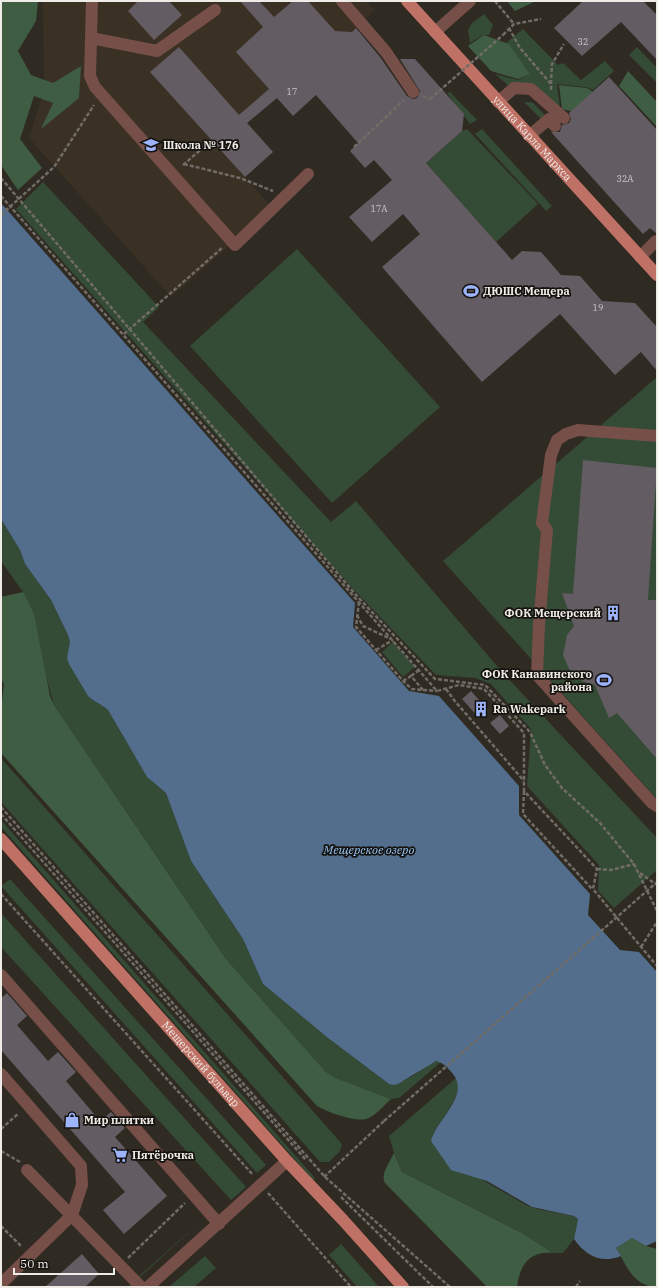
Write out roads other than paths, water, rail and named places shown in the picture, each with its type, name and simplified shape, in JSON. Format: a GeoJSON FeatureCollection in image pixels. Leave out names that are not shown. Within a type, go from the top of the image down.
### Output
{"type":"FeatureCollection","features":[{"type":"Feature","properties":{"kind":"main road","name":"улица Карла Маркса"},"geometry":{"type":"LineString","coordinates":[[407,1],[657,275]]}},
{"type":"Feature","properties":{"kind":"main road","name":"Мещерский бульвар"},"geometry":{"type":"LineString","coordinates":[[1,838],[287,1161],[343,1220],[402,1287]]}},
{"type":"Feature","properties":{"kind":"street"},"geometry":{"type":"LineString","coordinates":[[92,1],[91,81],[235,245],[308,174]]}},
{"type":"Feature","properties":{"kind":"street"},"geometry":{"type":"LineString","coordinates":[[342,1],[386,52],[413,92]]}},
{"type":"Feature","properties":{"kind":"street"},"geometry":{"type":"LineString","coordinates":[[435,32],[470,1]]}},
{"type":"Feature","properties":{"kind":"street"},"geometry":{"type":"LineString","coordinates":[[91,38],[157,51],[215,10]]}},
{"type":"Feature","properties":{"kind":"street"},"geometry":{"type":"LineString","coordinates":[[498,102],[514,88],[531,89],[550,105],[559,122],[549,120],[529,136]]}},
{"type":"Feature","properties":{"kind":"street"},"geometry":{"type":"LineString","coordinates":[[640,257],[656,241]]}},
{"type":"Feature","properties":{"kind":"street"},"geometry":{"type":"LineString","coordinates":[[657,436],[578,430],[566,434],[557,440],[551,455],[542,523],[547,530],[538,624],[537,675],[652,803],[657,806]]}},
{"type":"Feature","properties":{"kind":"street"},"geometry":{"type":"LineString","coordinates":[[1,975],[219,1224]]}},
{"type":"Feature","properties":{"kind":"street"},"geometry":{"type":"LineString","coordinates":[[1,1074],[81,1166],[82,1185],[72,1215],[1,1284]]}},
{"type":"Feature","properties":{"kind":"street"},"geometry":{"type":"LineString","coordinates":[[148,1287],[287,1161]]}},
{"type":"Feature","properties":{"kind":"street"},"geometry":{"type":"LineString","coordinates":[[27,1170],[141,1287]]}},
{"type":"Feature","properties":{"kind":"water","name":"Мещерское озеро"},"geometry":{"type":"Polygon","coordinates":[[[1,203],[355,603],[353,627],[409,691],[439,696],[519,786],[519,815],[590,894],[588,915],[620,950],[639,952],[657,972],[657,1241],[646,1246],[632,1238],[616,1248],[621,1256],[607,1259],[594,1257],[584,1250],[574,1239],[578,1219],[574,1216],[532,1207],[487,1181],[451,1170],[431,1141],[434,1133],[455,1099],[457,1091],[457,1082],[448,1068],[436,1061],[398,1084],[389,1084],[328,1038],[263,984],[243,939],[191,861],[166,793],[147,777],[108,710],[88,696],[69,664],[67,658],[70,642],[68,635],[51,600],[25,564],[20,550],[1,519],[1,203]]]}},
{"type":"Feature","properties":{"kind":"place","name":"Школа № 176"},"geometry":{"type":"Point","coordinates":[151,145]}},
{"type":"Feature","properties":{"kind":"place","name":"ДЮШС Мещера"},"geometry":{"type":"Point","coordinates":[471,291]}},
{"type":"Feature","properties":{"kind":"place","name":"ФОК Мещерский"},"geometry":{"type":"Point","coordinates":[613,613]}},
{"type":"Feature","properties":{"kind":"place","name":"ФОК Канавинского района"},"geometry":{"type":"Point","coordinates":[604,680]}},
{"type":"Feature","properties":{"kind":"place","name":"Ra Wakepark"},"geometry":{"type":"Point","coordinates":[481,709]}},
{"type":"Feature","properties":{"kind":"place","name":"Мир плитки"},"geometry":{"type":"Point","coordinates":[72,1120]}},
{"type":"Feature","properties":{"kind":"place","name":"Пятёрочка"},"geometry":{"type":"Point","coordinates":[120,1155]}}]}
